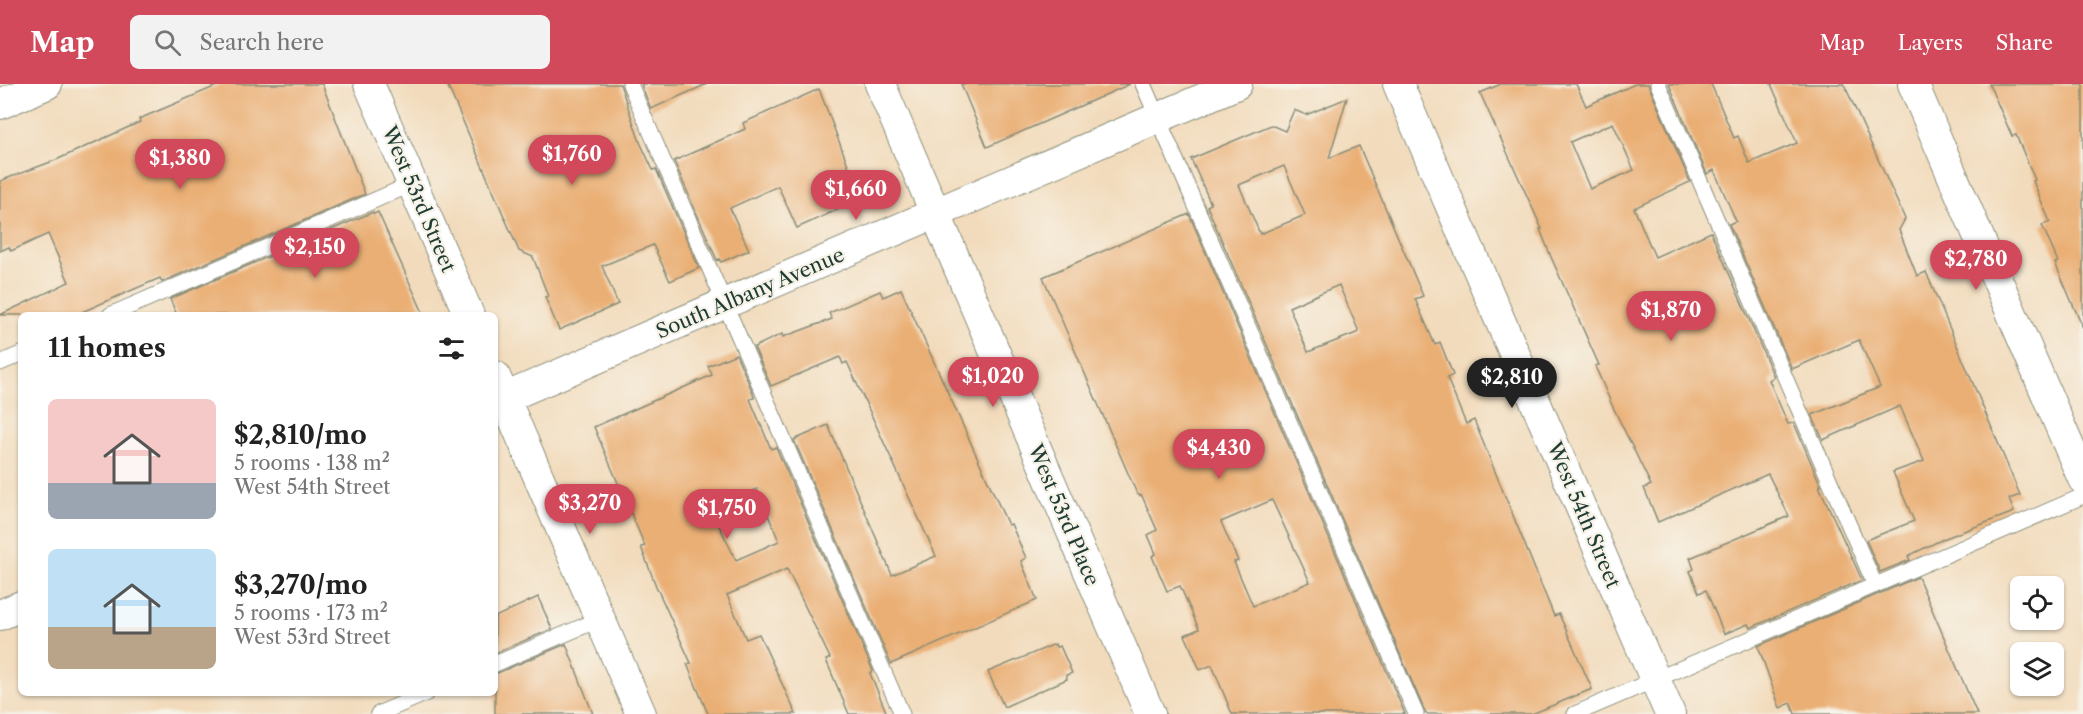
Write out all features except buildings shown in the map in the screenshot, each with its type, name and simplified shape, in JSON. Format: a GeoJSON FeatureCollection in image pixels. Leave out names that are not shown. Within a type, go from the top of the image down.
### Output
{"type":"FeatureCollection","features":[{"type":"Feature","properties":{"kind":"street"},"geometry":{"type":"LineString","coordinates":[[0,104],[46,84]]}},
{"type":"Feature","properties":{"kind":"street","name":"West 53rd Street"},"geometry":{"type":"LineString","coordinates":[[369,84],[468,312]]}},
{"type":"Feature","properties":{"kind":"street","name":"West 53rd Place"},"geometry":{"type":"LineString","coordinates":[[880,84],[1150,714]]}},
{"type":"Feature","properties":{"kind":"street","name":"South Albany Avenue"},"geometry":{"type":"LineString","coordinates":[[498,392],[726,303],[1237,84]]}},
{"type":"Feature","properties":{"kind":"street","name":"West 54th Street"},"geometry":{"type":"LineString","coordinates":[[1398,84],[1670,714]]}},
{"type":"Feature","properties":{"kind":"street"},"geometry":{"type":"LineString","coordinates":[[1913,84],[2083,479]]}},
{"type":"Feature","properties":{"kind":"street"},"geometry":{"type":"LineString","coordinates":[[498,392],[641,714]]}},
{"type":"Feature","properties":{"kind":"street"},"geometry":{"type":"LineString","coordinates":[[0,615],[18,607]]}},
{"type":"Feature","properties":{"kind":"lane"},"geometry":{"type":"LineString","coordinates":[[630,84],[902,714]]}},
{"type":"Feature","properties":{"kind":"lane"},"geometry":{"type":"LineString","coordinates":[[1143,84],[1416,714]]}},
{"type":"Feature","properties":{"kind":"lane"},"geometry":{"type":"LineString","coordinates":[[1658,84],[1875,585]]}},
{"type":"Feature","properties":{"kind":"lane"},"geometry":{"type":"LineString","coordinates":[[117,312],[412,184]]}},
{"type":"Feature","properties":{"kind":"lane"},"geometry":{"type":"LineString","coordinates":[[0,363],[18,355]]}},
{"type":"Feature","properties":{"kind":"lane"},"geometry":{"type":"LineString","coordinates":[[1575,714],[2083,496]]}},
{"type":"Feature","properties":{"kind":"lane"},"geometry":{"type":"LineString","coordinates":[[498,663],[600,619]]}},
{"type":"Feature","properties":{"kind":"lane"},"geometry":{"type":"LineString","coordinates":[[378,714],[420,696]]}}]}
